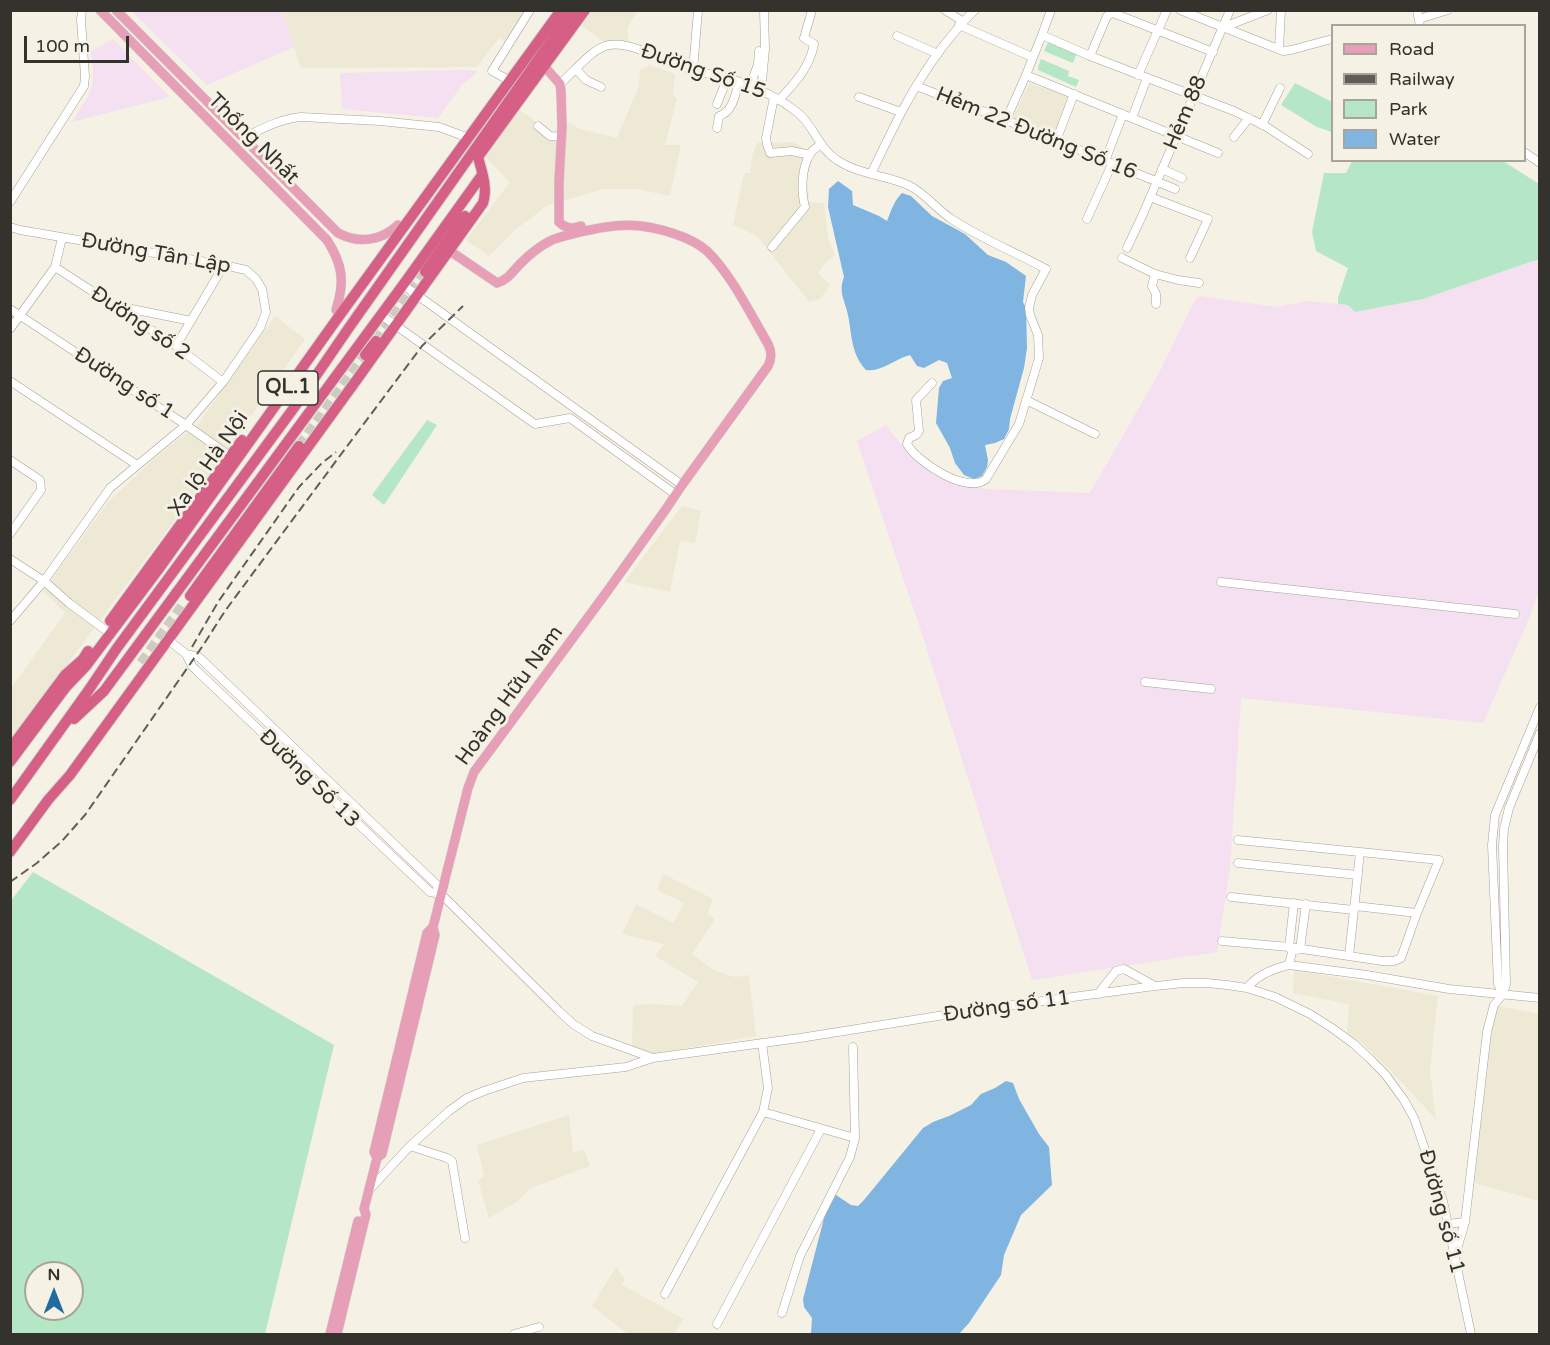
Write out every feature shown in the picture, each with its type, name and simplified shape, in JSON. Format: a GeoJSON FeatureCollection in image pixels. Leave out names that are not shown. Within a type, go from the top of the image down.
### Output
{"type":"FeatureCollection","features":[{"type":"Feature","properties":{"kind":"highway","name":"Xa lộ Hà Nội"},"geometry":{"type":"LineString","coordinates":[[10,762],[66,687],[86,666],[294,373],[507,80],[554,10]]}},
{"type":"Feature","properties":{"kind":"highway","name":"Xa lộ Hà Nội"},"geometry":{"type":"LineString","coordinates":[[507,80],[561,10]]}},
{"type":"Feature","properties":{"kind":"highway","name":"Xa lộ Hà Nội"},"geometry":{"type":"LineString","coordinates":[[562,34],[573,10]]}},
{"type":"Feature","properties":{"kind":"highway","name":"Xa lộ Hà Nội"},"geometry":{"type":"LineString","coordinates":[[13,797],[117,648],[296,405],[354,319],[562,34],[585,10]]}},
{"type":"Feature","properties":{"kind":"highway","name":"Xa lộ Hà Nội"},"geometry":{"type":"LineString","coordinates":[[294,373],[336,310],[367,273],[398,225],[466,137]]}},
{"type":"Feature","properties":{"kind":"highway"},"geometry":{"type":"LineString","coordinates":[[425,272],[485,188],[475,154]]}},
{"type":"Feature","properties":{"kind":"highway","name":"Xa lộ Hà Nội"},"geometry":{"type":"LineString","coordinates":[[56,735],[104,691],[404,285],[482,175]]}},
{"type":"Feature","properties":{"kind":"highway","name":"QL.1"},"geometry":{"type":"LineString","coordinates":[[10,852],[48,800],[70,775],[450,251],[483,203],[485,188]]}},
{"type":"Feature","properties":{"kind":"highway"},"geometry":{"type":"LineString","coordinates":[[365,355],[376,341]]}},
{"type":"Feature","properties":{"kind":"highway"},"geometry":{"type":"LineString","coordinates":[[182,606],[299,446]]}},
{"type":"Feature","properties":{"kind":"highway","name":"Xa lộ Hà Nội"},"geometry":{"type":"LineString","coordinates":[[10,749],[65,675],[82,659],[233,458]]}},
{"type":"Feature","properties":{"kind":"highway"},"geometry":{"type":"LineString","coordinates":[[140,617],[168,639]]}},
{"type":"Feature","properties":{"kind":"highway","name":"QL.1"},"geometry":{"type":"LineString","coordinates":[[48,800],[63,772],[141,663]]}},
{"type":"Feature","properties":{"kind":"highway","name":"QL.1"},"geometry":{"type":"LineString","coordinates":[[10,807],[13,797]]}},
{"type":"Feature","properties":{"kind":"main road","name":"Thống Nhất"},"geometry":{"type":"LineString","coordinates":[[100,10],[322,233],[336,254],[341,270],[342,286],[336,310]]}},
{"type":"Feature","properties":{"kind":"main road","name":"Thống Nhất"},"geometry":{"type":"LineString","coordinates":[[116,10],[328,224],[344,236],[363,240],[382,236],[398,225]]}},
{"type":"Feature","properties":{"kind":"main road"},"geometry":{"type":"LineString","coordinates":[[541,63],[560,84]]}},
{"type":"Feature","properties":{"kind":"main road","name":"Hoàng Hữu Nam"},"geometry":{"type":"LineString","coordinates":[[560,84],[562,137],[559,222],[565,228],[573,229],[603,221],[641,220],[678,229],[694,236],[710,247],[732,272],[775,348],[777,356],[772,369],[679,497],[666,509]]}},
{"type":"Feature","properties":{"kind":"main road"},"geometry":{"type":"LineString","coordinates":[[322,233],[328,224]]}},
{"type":"Feature","properties":{"kind":"main road","name":"Hoàng Hữu Nam"},"geometry":{"type":"LineString","coordinates":[[330,1335],[360,1213],[364,1209],[377,1158],[374,1152],[427,933],[433,927],[474,772],[586,622],[768,366],[772,356],[768,344],[717,262],[706,250],[691,240],[659,228],[641,225],[604,227],[562,236],[547,243],[523,261],[505,280],[496,283],[450,251]]}},
{"type":"Feature","properties":{"kind":"main road","name":"Hoàng Hữu Nam"},"geometry":{"type":"LineString","coordinates":[[338,1335],[366,1214],[364,1209]]}},
{"type":"Feature","properties":{"kind":"street"},"geometry":{"type":"LineString","coordinates":[[10,202],[13,190],[84,86],[82,10]]}},
{"type":"Feature","properties":{"kind":"street"},"geometry":{"type":"LineString","coordinates":[[507,80],[492,71],[530,10]]}},
{"type":"Feature","properties":{"kind":"street"},"geometry":{"type":"LineString","coordinates":[[693,70],[698,10]]}},
{"type":"Feature","properties":{"kind":"street"},"geometry":{"type":"LineString","coordinates":[[761,91],[765,48],[764,10]]}},
{"type":"Feature","properties":{"kind":"street"},"geometry":{"type":"LineString","coordinates":[[810,155],[792,151],[770,153],[766,138],[776,98],[797,80],[807,65],[814,45],[804,38],[812,10]]}},
{"type":"Feature","properties":{"kind":"street"},"geometry":{"type":"LineString","coordinates":[[945,10],[961,23],[1032,57]]}},
{"type":"Feature","properties":{"kind":"street"},"geometry":{"type":"LineString","coordinates":[[871,174],[900,112],[916,86],[961,23],[975,10]]}},
{"type":"Feature","properties":{"kind":"street"},"geometry":{"type":"LineString","coordinates":[[1006,120],[1051,10]]}},
{"type":"Feature","properties":{"kind":"street"},"geometry":{"type":"LineString","coordinates":[[1138,75],[1167,10]]}},
{"type":"Feature","properties":{"kind":"street"},"geometry":{"type":"LineString","coordinates":[[1180,10],[1279,50],[1291,50],[1331,39]]}},
{"type":"Feature","properties":{"kind":"street","name":"Hẻm 88"},"geometry":{"type":"LineString","coordinates":[[1127,248],[1230,10]]}},
{"type":"Feature","properties":{"kind":"street"},"geometry":{"type":"LineString","coordinates":[[1224,27],[1268,10]]}},
{"type":"Feature","properties":{"kind":"street"},"geometry":{"type":"LineString","coordinates":[[1279,50],[1281,10]]}},
{"type":"Feature","properties":{"kind":"street"},"geometry":{"type":"LineString","coordinates":[[1417,10],[1420,22],[1448,10]]}},
{"type":"Feature","properties":{"kind":"street"},"geometry":{"type":"LineString","coordinates":[[1090,56],[1107,16],[1110,14],[1116,14],[1213,52]]}},
{"type":"Feature","properties":{"kind":"street"},"geometry":{"type":"LineString","coordinates":[[1042,35],[1249,118],[1308,154]]}},
{"type":"Feature","properties":{"kind":"street"},"geometry":{"type":"LineString","coordinates":[[897,36],[938,54]]}},
{"type":"Feature","properties":{"kind":"street","name":"Đường Số 15"},"geometry":{"type":"LineString","coordinates":[[560,84],[592,53],[607,45],[625,45],[682,67],[750,86],[776,98],[799,113],[807,121],[821,144],[838,161],[913,187],[943,213],[970,231],[1046,269],[1030,301],[1030,315],[1038,335],[1039,358],[1019,424],[986,479],[978,484],[971,484],[942,474],[920,459],[907,444],[909,438],[919,431],[916,400],[932,383]]}},
{"type":"Feature","properties":{"kind":"street"},"geometry":{"type":"LineString","coordinates":[[750,86],[758,64],[759,51]]}},
{"type":"Feature","properties":{"kind":"street"},"geometry":{"type":"LineString","coordinates":[[576,69],[586,80],[601,87]]}},
{"type":"Feature","properties":{"kind":"street"},"geometry":{"type":"LineString","coordinates":[[1026,75],[1218,153]]}},
{"type":"Feature","properties":{"kind":"street"},"geometry":{"type":"LineString","coordinates":[[1132,118],[1147,78]]}},
{"type":"Feature","properties":{"kind":"street"},"geometry":{"type":"LineString","coordinates":[[717,104],[728,79]]}},
{"type":"Feature","properties":{"kind":"street"},"geometry":{"type":"LineString","coordinates":[[717,128],[719,116],[728,112],[739,82]]}},
{"type":"Feature","properties":{"kind":"street","name":"Hẻm 22 Đường Số 16"},"geometry":{"type":"LineString","coordinates":[[916,86],[1175,189]]}},
{"type":"Feature","properties":{"kind":"street"},"geometry":{"type":"LineString","coordinates":[[1262,125],[1280,88]]}},
{"type":"Feature","properties":{"kind":"street"},"geometry":{"type":"LineString","coordinates":[[1056,141],[1074,94]]}},
{"type":"Feature","properties":{"kind":"street"},"geometry":{"type":"LineString","coordinates":[[859,96],[900,112]]}},
{"type":"Feature","properties":{"kind":"street"},"geometry":{"type":"LineString","coordinates":[[1087,219],[1123,114]]}},
{"type":"Feature","properties":{"kind":"street"},"geometry":{"type":"LineString","coordinates":[[243,138],[276,122],[301,117],[439,127],[466,137]]}},
{"type":"Feature","properties":{"kind":"street"},"geometry":{"type":"LineString","coordinates":[[1234,137],[1249,118]]}},
{"type":"Feature","properties":{"kind":"street"},"geometry":{"type":"LineString","coordinates":[[538,126],[550,136],[562,137]]}},
{"type":"Feature","properties":{"kind":"street"},"geometry":{"type":"LineString","coordinates":[[772,246],[805,207],[802,189],[804,175],[810,155],[821,144]]}},
{"type":"Feature","properties":{"kind":"street"},"geometry":{"type":"LineString","coordinates":[[1526,153],[1539,163]]}},
{"type":"Feature","properties":{"kind":"street"},"geometry":{"type":"LineString","coordinates":[[1162,169],[1182,178]]}},
{"type":"Feature","properties":{"kind":"street"},"geometry":{"type":"LineString","coordinates":[[1150,197],[1208,219],[1190,258]]}},
{"type":"Feature","properties":{"kind":"street","name":"Đường Tân Lập"},"geometry":{"type":"LineString","coordinates":[[10,227],[246,270],[256,279],[262,289],[266,312],[260,328],[223,382],[186,425],[110,488],[44,581],[10,621]]}},
{"type":"Feature","properties":{"kind":"street"},"geometry":{"type":"LineString","coordinates":[[10,329],[55,267],[62,237]]}},
{"type":"Feature","properties":{"kind":"street"},"geometry":{"type":"LineString","coordinates":[[1122,258],[1155,274],[1199,283]]}},
{"type":"Feature","properties":{"kind":"street"},"geometry":{"type":"LineString","coordinates":[[176,346],[224,265]]}},
{"type":"Feature","properties":{"kind":"street","name":"Đường số 2"},"geometry":{"type":"LineString","coordinates":[[55,267],[176,346],[223,382]]}},
{"type":"Feature","properties":{"kind":"street"},"geometry":{"type":"LineString","coordinates":[[1155,274],[1152,286],[1156,294],[1156,304]]}},
{"type":"Feature","properties":{"kind":"street"},"geometry":{"type":"LineString","coordinates":[[404,285],[682,484]]}},
{"type":"Feature","properties":{"kind":"street"},"geometry":{"type":"LineString","coordinates":[[112,305],[191,321]]}},
{"type":"Feature","properties":{"kind":"street","name":"Đường số 1"},"geometry":{"type":"LineString","coordinates":[[10,309],[233,458]]}},
{"type":"Feature","properties":{"kind":"street"},"geometry":{"type":"LineString","coordinates":[[381,315],[535,424],[570,418],[675,494]]}},
{"type":"Feature","properties":{"kind":"street"},"geometry":{"type":"LineString","coordinates":[[10,381],[137,465]]}},
{"type":"Feature","properties":{"kind":"street"},"geometry":{"type":"LineString","coordinates":[[1026,400],[1095,434]]}},
{"type":"Feature","properties":{"kind":"street"},"geometry":{"type":"LineString","coordinates":[[10,460],[40,480],[41,485],[41,490],[10,534]]}},
{"type":"Feature","properties":{"kind":"street"},"geometry":{"type":"LineString","coordinates":[[10,559],[44,581],[104,629]]}},
{"type":"Feature","properties":{"kind":"street"},"geometry":{"type":"LineString","coordinates":[[1221,582],[1515,614]]}},
{"type":"Feature","properties":{"kind":"street","name":"Đường Số 13"},"geometry":{"type":"LineString","coordinates":[[168,639],[186,654],[196,670],[430,892],[441,894]]}},
{"type":"Feature","properties":{"kind":"street","name":"Đường Số 13"},"geometry":{"type":"LineString","coordinates":[[186,654],[199,657],[436,884],[441,894],[544,998],[573,1024],[592,1036],[653,1058]]}},
{"type":"Feature","properties":{"kind":"street"},"geometry":{"type":"LineString","coordinates":[[1145,682],[1211,689]]}},
{"type":"Feature","properties":{"kind":"street"},"geometry":{"type":"LineString","coordinates":[[1502,954],[1492,845],[1495,815],[1539,707]]}},
{"type":"Feature","properties":{"kind":"street"},"geometry":{"type":"LineString","coordinates":[[264,735],[272,727]]}},
{"type":"Feature","properties":{"kind":"street"},"geometry":{"type":"LineString","coordinates":[[1503,994],[1498,984],[1502,954],[1503,846],[1506,819],[1539,732]]}},
{"type":"Feature","properties":{"kind":"street"},"geometry":{"type":"LineString","coordinates":[[1222,941],[1394,961],[1401,958],[1439,860],[1238,840]]}},
{"type":"Feature","properties":{"kind":"street"},"geometry":{"type":"LineString","coordinates":[[1349,956],[1360,852]]}},
{"type":"Feature","properties":{"kind":"street"},"geometry":{"type":"LineString","coordinates":[[1238,863],[1358,875]]}},
{"type":"Feature","properties":{"kind":"street"},"geometry":{"type":"LineString","coordinates":[[1231,897],[1417,914]]}},
{"type":"Feature","properties":{"kind":"street"},"geometry":{"type":"LineString","coordinates":[[1293,949],[1294,903]]}},
{"type":"Feature","properties":{"kind":"street"},"geometry":{"type":"LineString","coordinates":[[1288,965],[1305,904]]}},
{"type":"Feature","properties":{"kind":"street"},"geometry":{"type":"LineString","coordinates":[[1367,975],[1382,961]]}},
{"type":"Feature","properties":{"kind":"street"},"geometry":{"type":"LineString","coordinates":[[1246,988],[1258,977],[1288,965],[1449,989],[1539,998]]}},
{"type":"Feature","properties":{"kind":"street"},"geometry":{"type":"LineString","coordinates":[[1098,994],[1120,969],[1155,986]]}},
{"type":"Feature","properties":{"kind":"street","name":"Đường số 11"},"geometry":{"type":"LineString","coordinates":[[369,1190],[429,1128],[467,1098],[523,1078],[626,1067],[653,1058],[976,1010],[1155,986],[1208,983],[1246,988],[1310,1014],[1354,1044],[1385,1074],[1414,1118],[1437,1182],[1471,1335]]}},
{"type":"Feature","properties":{"kind":"street"},"geometry":{"type":"LineString","coordinates":[[1455,1257],[1465,1222],[1487,1032],[1494,1005],[1503,994]]}},
{"type":"Feature","properties":{"kind":"street"},"geometry":{"type":"LineString","coordinates":[[665,1294],[763,1112],[768,1088],[762,1043]]}},
{"type":"Feature","properties":{"kind":"street"},"geometry":{"type":"LineString","coordinates":[[782,1313],[800,1256],[850,1157],[855,1138],[853,1047]]}},
{"type":"Feature","properties":{"kind":"street"},"geometry":{"type":"LineString","coordinates":[[763,1112],[855,1138]]}},
{"type":"Feature","properties":{"kind":"street"},"geometry":{"type":"LineString","coordinates":[[717,1324],[821,1129]]}},
{"type":"Feature","properties":{"kind":"street"},"geometry":{"type":"LineString","coordinates":[[410,1146],[452,1161],[465,1238]]}},
{"type":"Feature","properties":{"kind":"street"},"geometry":{"type":"LineString","coordinates":[[377,1158],[384,1164],[393,1165]]}},
{"type":"Feature","properties":{"kind":"street"},"geometry":{"type":"LineString","coordinates":[[1448,1224],[1465,1222]]}},
{"type":"Feature","properties":{"kind":"street"},"geometry":{"type":"LineString","coordinates":[[514,1335],[538,1327]]}},
{"type":"Feature","properties":{"kind":"shaded area"},"geometry":{"type":"Polygon","coordinates":[[[131,11],[282,11],[294,47],[207,85],[131,11]]]}},
{"type":"Feature","properties":{"kind":"shaded area"},"geometry":{"type":"Polygon","coordinates":[[[282,11],[528,11],[507,43],[499,38],[477,67],[301,68],[282,11]]]}},
{"type":"Feature","properties":{"kind":"shaded area"},"geometry":{"type":"Polygon","coordinates":[[[588,11],[639,11],[627,29],[629,44],[606,43],[578,23],[588,11]]]}},
{"type":"Feature","properties":{"kind":"shaded area"},"geometry":{"type":"Polygon","coordinates":[[[113,39],[170,97],[72,122],[92,86],[91,51],[113,39]]]}},
{"type":"Feature","properties":{"kind":"shaded area"},"geometry":{"type":"Polygon","coordinates":[[[649,65],[675,74],[673,96],[677,98],[665,145],[681,145],[670,196],[637,189],[603,189],[548,205],[515,230],[489,256],[466,240],[510,182],[483,155],[517,110],[548,131],[555,132],[559,117],[580,129],[617,138],[639,86],[640,70],[649,65]]]}},
{"type":"Feature","properties":{"kind":"shaded area"},"geometry":{"type":"Polygon","coordinates":[[[478,71],[462,85],[438,118],[342,109],[340,73],[478,71]]]}},
{"type":"Feature","properties":{"kind":"shaded area"},"geometry":{"type":"Polygon","coordinates":[[[1029,83],[1071,97],[1052,139],[1011,122],[1029,83]]]}},
{"type":"Feature","properties":{"kind":"shaded area"},"geometry":{"type":"Polygon","coordinates":[[[793,142],[807,150],[811,165],[807,176],[809,202],[824,203],[828,239],[835,255],[818,273],[830,285],[820,299],[809,302],[757,236],[733,225],[744,173],[750,173],[752,156],[757,143],[793,142]]]}},
{"type":"Feature","properties":{"kind":"shaded area"},"geometry":{"type":"Polygon","coordinates":[[[1539,260],[1539,592],[1483,723],[1241,698],[1230,869],[1217,952],[1032,980],[924,640],[857,441],[886,425],[919,463],[973,486],[986,489],[1090,493],[1160,371],[1195,300],[1200,296],[1276,307],[1307,301],[1348,305],[1355,312],[1423,299],[1539,260]]]}},
{"type":"Feature","properties":{"kind":"shaded area"},"geometry":{"type":"Polygon","coordinates":[[[275,316],[305,339],[232,443],[11,740],[11,688],[65,613],[43,591],[108,502],[157,456],[198,424],[275,316]]]}},
{"type":"Feature","properties":{"kind":"shaded area"},"geometry":{"type":"Polygon","coordinates":[[[682,506],[701,511],[695,543],[680,541],[670,592],[624,582],[682,506]]]}},
{"type":"Feature","properties":{"kind":"shaded area"},"geometry":{"type":"Polygon","coordinates":[[[663,874],[713,899],[707,914],[715,919],[692,954],[715,971],[735,977],[749,975],[756,1036],[654,1054],[632,1047],[633,1005],[682,1006],[698,982],[655,956],[664,944],[622,934],[636,904],[673,923],[684,903],[657,890],[663,874]]]}},
{"type":"Feature","properties":{"kind":"shaded area"},"geometry":{"type":"Polygon","coordinates":[[[1294,970],[1438,996],[1430,1070],[1436,1119],[1389,1069],[1362,1043],[1347,1033],[1349,1004],[1293,993],[1294,970]]]}},
{"type":"Feature","properties":{"kind":"shaded area"},"geometry":{"type":"Polygon","coordinates":[[[1494,1005],[1539,1014],[1539,1201],[1474,1183],[1494,1005]]]}},
{"type":"Feature","properties":{"kind":"shaded area"},"geometry":{"type":"Polygon","coordinates":[[[569,1115],[573,1152],[584,1150],[590,1166],[531,1188],[518,1201],[489,1218],[478,1181],[484,1176],[477,1145],[569,1115]]]}},
{"type":"Feature","properties":{"kind":"shaded area"},"geometry":{"type":"Polygon","coordinates":[[[616,1267],[625,1279],[622,1285],[684,1319],[674,1334],[628,1334],[592,1306],[616,1267]]]}},
{"type":"Feature","properties":{"kind":"green space"},"geometry":{"type":"Polygon","coordinates":[[[1049,40],[1083,54],[1082,57],[1076,55],[1073,63],[1044,51],[1049,40]]]}},
{"type":"Feature","properties":{"kind":"green space"},"geometry":{"type":"Polygon","coordinates":[[[1041,59],[1069,71],[1068,76],[1079,80],[1076,87],[1038,70],[1041,59]]]}},
{"type":"Feature","properties":{"kind":"green space"},"geometry":{"type":"Polygon","coordinates":[[[1295,83],[1331,101],[1331,132],[1317,127],[1281,105],[1295,83]]]}},
{"type":"Feature","properties":{"kind":"green space"},"geometry":{"type":"Polygon","coordinates":[[[1352,162],[1505,162],[1539,184],[1539,260],[1423,299],[1355,312],[1348,305],[1338,304],[1348,268],[1316,251],[1312,232],[1324,173],[1346,173],[1352,162]]]}},
{"type":"Feature","properties":{"kind":"green space"},"geometry":{"type":"Polygon","coordinates":[[[427,420],[437,425],[384,505],[372,495],[427,420]]]}},
{"type":"Feature","properties":{"kind":"green space"},"geometry":{"type":"Polygon","coordinates":[[[33,872],[334,1045],[265,1334],[11,1334],[10,902],[33,872]]]}},
{"type":"Feature","properties":{"kind":"water"},"geometry":{"type":"Polygon","coordinates":[[[838,181],[852,191],[853,205],[887,221],[902,193],[911,196],[932,216],[965,234],[988,255],[1006,262],[1026,276],[1023,302],[1026,308],[1027,348],[1024,368],[1009,429],[1004,439],[985,445],[988,460],[982,476],[974,479],[964,475],[955,463],[950,448],[936,423],[939,388],[943,381],[952,378],[947,363],[939,360],[924,368],[917,366],[910,355],[878,369],[866,370],[857,357],[843,296],[844,277],[828,207],[829,189],[838,181]]]}},
{"type":"Feature","properties":{"kind":"water"},"geometry":{"type":"Polygon","coordinates":[[[1006,1081],[1013,1083],[1019,1099],[1049,1147],[1052,1185],[1021,1215],[1004,1255],[1001,1275],[969,1323],[959,1334],[811,1334],[812,1318],[804,1307],[803,1299],[828,1203],[833,1193],[851,1205],[858,1206],[923,1128],[971,1105],[981,1094],[1006,1081]]]}},
{"type":"Feature","properties":{"kind":"tunnel"},"geometry":{"type":"LineString","coordinates":[[376,341],[425,272]]}},
{"type":"Feature","properties":{"kind":"tunnel"},"geometry":{"type":"LineString","coordinates":[[299,446],[365,355]]}},
{"type":"Feature","properties":{"kind":"tunnel"},"geometry":{"type":"LineString","coordinates":[[141,663],[182,606]]}},
{"type":"Feature","properties":{"kind":"railway"},"geometry":{"type":"LineString","coordinates":[[10,882],[62,841],[85,815],[225,611],[339,457],[422,346],[463,306]]}},
{"type":"Feature","properties":{"kind":"railway"},"geometry":{"type":"LineString","coordinates":[[192,647],[218,602],[299,487],[336,452]]}}]}
